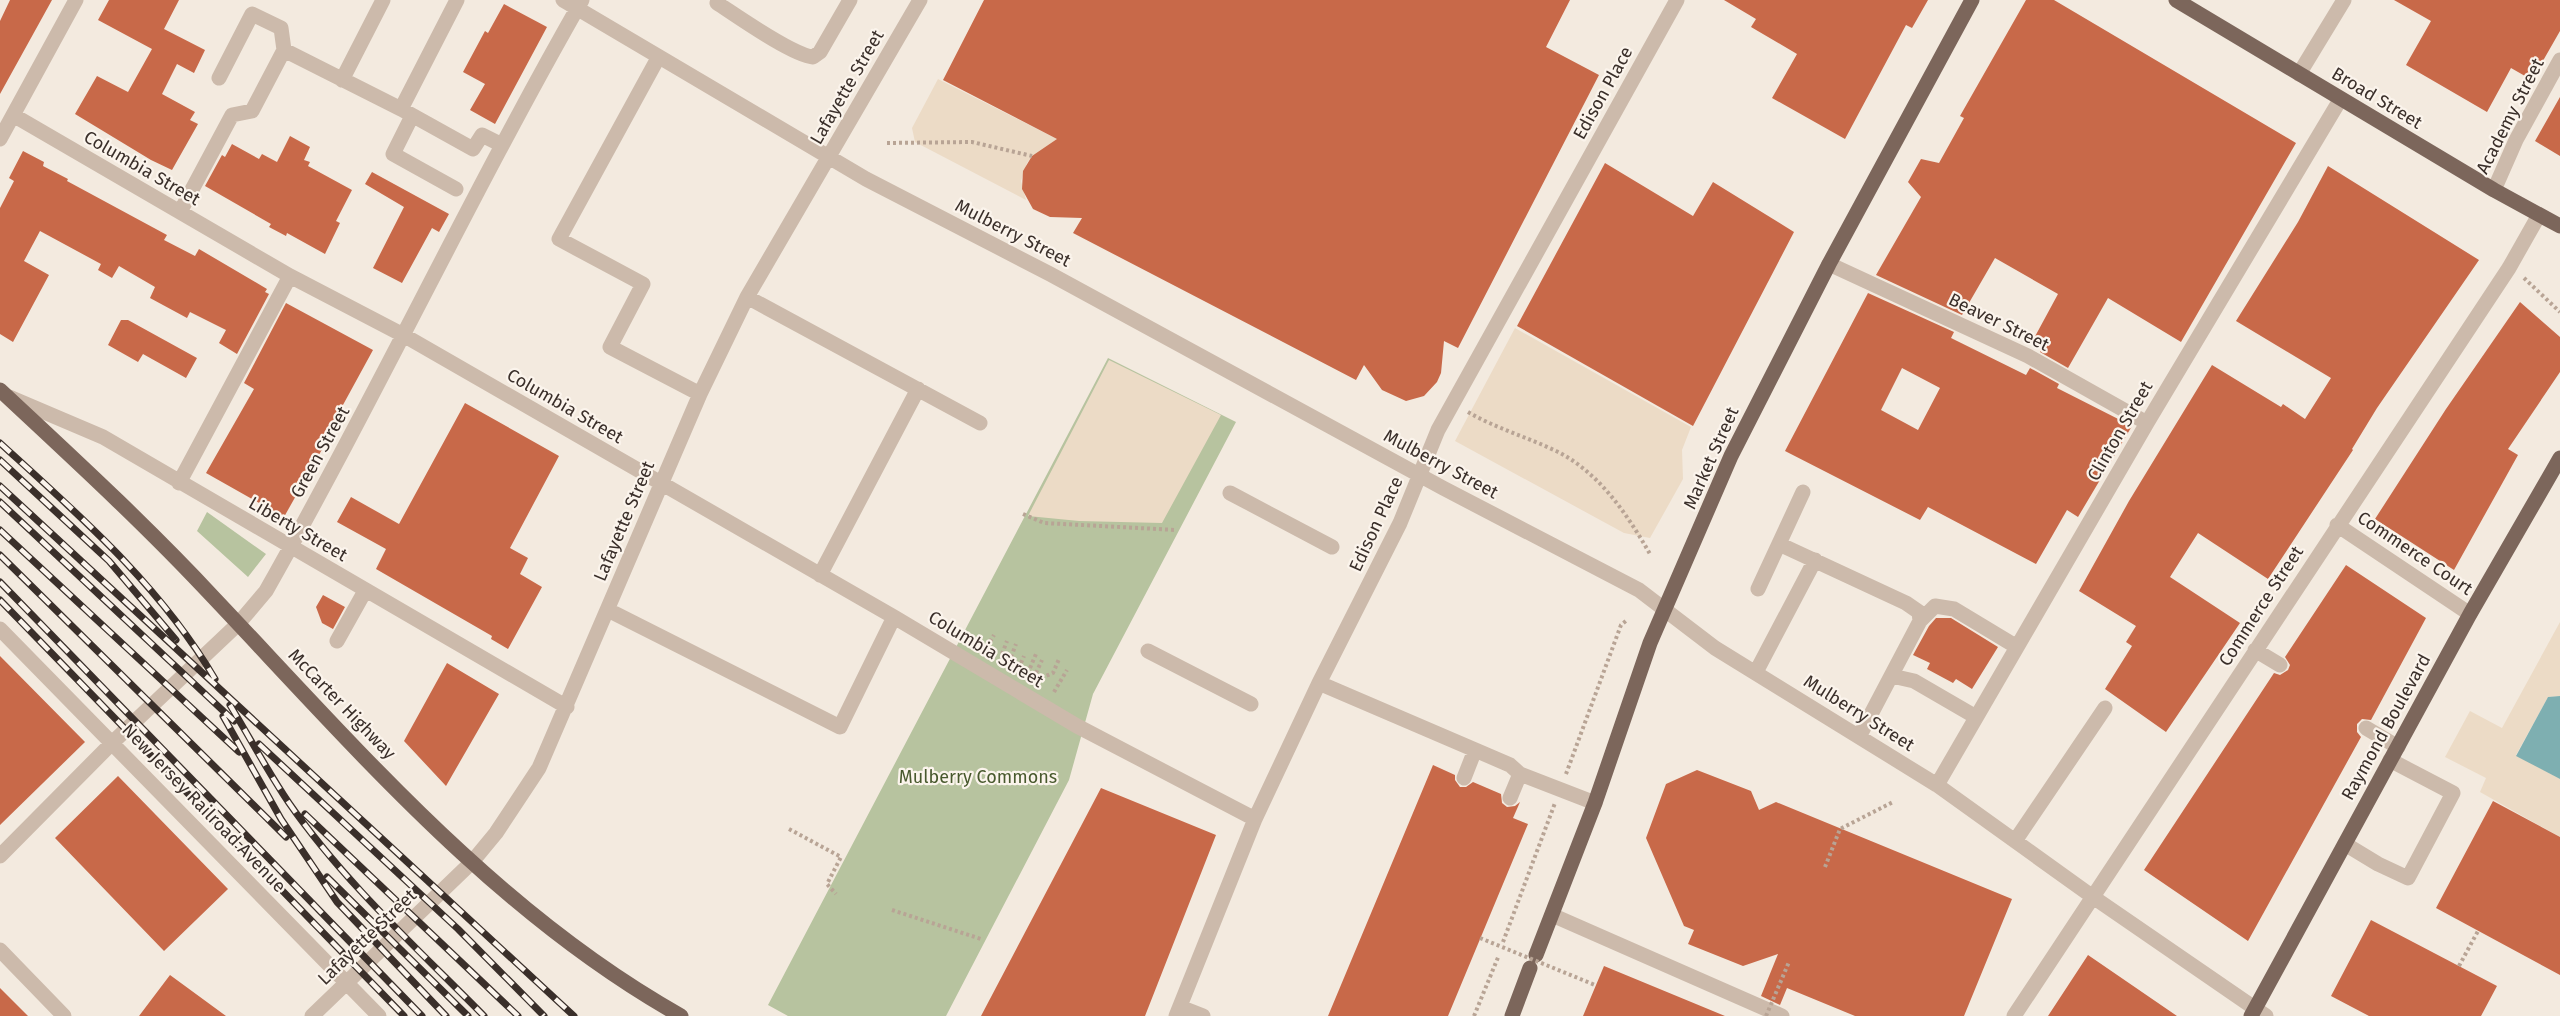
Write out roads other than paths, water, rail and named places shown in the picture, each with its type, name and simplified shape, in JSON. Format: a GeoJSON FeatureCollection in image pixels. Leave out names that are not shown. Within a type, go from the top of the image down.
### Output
{"type":"FeatureCollection","features":[{"type":"Feature","properties":{"kind":"main road","name":"Market Street"},"geometry":{"type":"LineString","coordinates":[[1512,1016],[1594,803],[1664,608],[1680,577],[1731,456],[1830,264],[1972,0]]}},
{"type":"Feature","properties":{"kind":"main road","name":"Broad Street"},"geometry":{"type":"LineString","coordinates":[[2176,0],[2340,100],[2560,226]]}},
{"type":"Feature","properties":{"kind":"main road","name":"McCarter Highway"},"geometry":{"type":"LineString","coordinates":[[3,392],[168,550],[472,862],[615,977],[681,1016]]}},
{"type":"Feature","properties":{"kind":"main road","name":"Raymond Boulevard"},"geometry":{"type":"LineString","coordinates":[[2258,1013],[2345,844],[2470,614],[2560,458]]}},
{"type":"Feature","properties":{"kind":"street"},"geometry":{"type":"LineString","coordinates":[[0,139],[76,0]]}},
{"type":"Feature","properties":{"kind":"street"},"geometry":{"type":"LineString","coordinates":[[342,80],[383,0]]}},
{"type":"Feature","properties":{"kind":"street"},"geometry":{"type":"LineString","coordinates":[[456,189],[393,154],[406,112],[457,0]]}},
{"type":"Feature","properties":{"kind":"street","name":"Mulberry Street"},"geometry":{"type":"LineString","coordinates":[[563,0],[580,4],[658,58],[829,158],[1050,274],[1419,475],[1616,577],[1664,608],[1715,648],[1860,735],[1937,785],[2258,1013]]}},
{"type":"Feature","properties":{"kind":"street"},"geometry":{"type":"LineString","coordinates":[[715,1],[804,55],[813,57],[820,52],[850,0]]}},
{"type":"Feature","properties":{"kind":"street","name":"Lafayette Street"},"geometry":{"type":"LineString","coordinates":[[312,1016],[472,862],[496,833],[538,768],[567,707],[700,393],[747,297],[920,0]]}},
{"type":"Feature","properties":{"kind":"street","name":"Edison Place"},"geometry":{"type":"LineString","coordinates":[[1178,1011],[1255,819],[1319,683],[1400,523],[1437,430],[1677,0]]}},
{"type":"Feature","properties":{"kind":"street"},"geometry":{"type":"LineString","coordinates":[[2299,74],[2344,0]]}},
{"type":"Feature","properties":{"kind":"street","name":"Green Street"},"geometry":{"type":"LineString","coordinates":[[0,856],[112,743],[238,624],[266,591],[405,336],[502,145],[580,4]]}},
{"type":"Feature","properties":{"kind":"street"},"geometry":{"type":"LineString","coordinates":[[180,212],[232,115],[252,111],[284,50],[281,28],[252,14],[219,78]]}},
{"type":"Feature","properties":{"kind":"street"},"geometry":{"type":"LineString","coordinates":[[284,50],[473,149],[482,135],[502,145]]}},
{"type":"Feature","properties":{"kind":"street"},"geometry":{"type":"LineString","coordinates":[[658,58],[559,239],[642,284],[610,347],[700,393]]}},
{"type":"Feature","properties":{"kind":"street","name":"Academy Street"},"geometry":{"type":"LineString","coordinates":[[2494,190],[2516,140],[2560,60]]}},
{"type":"Feature","properties":{"kind":"street","name":"Clinton Street"},"geometry":{"type":"LineString","coordinates":[[1937,785],[2147,423],[2340,100]]}},
{"type":"Feature","properties":{"kind":"street","name":"Columbia Street"},"geometry":{"type":"LineString","coordinates":[[13,115],[290,276],[405,336],[894,617],[1077,726],[1255,819]]}},
{"type":"Feature","properties":{"kind":"street","name":"Commerce Street"},"geometry":{"type":"LineString","coordinates":[[2014,1016],[2509,268],[2539,215]]}},
{"type":"Feature","properties":{"kind":"street","name":"Beaver Street"},"geometry":{"type":"LineString","coordinates":[[1830,264],[2028,356],[2147,423]]}},
{"type":"Feature","properties":{"kind":"street"},"geometry":{"type":"LineString","coordinates":[[179,483],[290,276]]}},
{"type":"Feature","properties":{"kind":"street"},"geometry":{"type":"LineString","coordinates":[[747,297],[980,423]]}},
{"type":"Feature","properties":{"kind":"street"},"geometry":{"type":"LineString","coordinates":[[820,575],[918,389]]}},
{"type":"Feature","properties":{"kind":"street","name":"Liberty Street"},"geometry":{"type":"LineString","coordinates":[[3,392],[103,437],[290,548],[567,707]]}},
{"type":"Feature","properties":{"kind":"street"},"geometry":{"type":"LineString","coordinates":[[1758,589],[1803,492]]}},
{"type":"Feature","properties":{"kind":"street"},"geometry":{"type":"LineString","coordinates":[[1230,493],[1332,547]]}},
{"type":"Feature","properties":{"kind":"street","name":"Commerce Court"},"geometry":{"type":"LineString","coordinates":[[2337,525],[2470,614]]}},
{"type":"Feature","properties":{"kind":"street"},"geometry":{"type":"LineString","coordinates":[[1779,544],[1906,603],[1919,612],[1920,621]]}},
{"type":"Feature","properties":{"kind":"street"},"geometry":{"type":"LineString","coordinates":[[1756,672],[1815,560]]}},
{"type":"Feature","properties":{"kind":"street"},"geometry":{"type":"LineString","coordinates":[[337,641],[365,591]]}},
{"type":"Feature","properties":{"kind":"street"},"geometry":{"type":"LineString","coordinates":[[1860,735],[1920,621],[1935,606],[1954,609],[2017,647]]}},
{"type":"Feature","properties":{"kind":"street"},"geometry":{"type":"LineString","coordinates":[[608,610],[840,728],[894,617]]}},
{"type":"Feature","properties":{"kind":"street","name":"New Jersey Railroad Avenue"},"geometry":{"type":"LineString","coordinates":[[0,629],[379,1016]]}},
{"type":"Feature","properties":{"kind":"street"},"geometry":{"type":"LineString","coordinates":[[2256,650],[2280,665]]}},
{"type":"Feature","properties":{"kind":"street"},"geometry":{"type":"LineString","coordinates":[[1148,651],[1251,704]]}},
{"type":"Feature","properties":{"kind":"street"},"geometry":{"type":"LineString","coordinates":[[1892,676],[1914,681],[1976,717]]}},
{"type":"Feature","properties":{"kind":"street"},"geometry":{"type":"LineString","coordinates":[[1319,683],[1510,765],[1520,774],[1594,803]]}},
{"type":"Feature","properties":{"kind":"street"},"geometry":{"type":"LineString","coordinates":[[2015,841],[2105,708]]}},
{"type":"Feature","properties":{"kind":"street"},"geometry":{"type":"LineString","coordinates":[[2345,844],[2408,879],[2453,793],[2394,754],[2366,728]]}},
{"type":"Feature","properties":{"kind":"street"},"geometry":{"type":"LineString","coordinates":[[1464,778],[1475,750]]}},
{"type":"Feature","properties":{"kind":"street"},"geometry":{"type":"LineString","coordinates":[[1510,798],[1520,774]]}},
{"type":"Feature","properties":{"kind":"street"},"geometry":{"type":"LineString","coordinates":[[1552,915],[1782,1016]]}},
{"type":"Feature","properties":{"kind":"street"},"geometry":{"type":"LineString","coordinates":[[2,956],[64,1016]]}},
{"type":"Feature","properties":{"kind":"street"},"geometry":{"type":"LineString","coordinates":[[1178,1011],[1203,1016]]}},
{"type":"Feature","properties":{"kind":"water"},"geometry":{"type":"Polygon","coordinates":[[[2560,696],[2560,779],[2516,756],[2548,697],[2560,696]]]}},
{"type":"Feature","properties":{"kind":"railway"},"geometry":{"type":"LineString","coordinates":[[0,443],[59,497],[144,582],[193,645],[215,679]]}},
{"type":"Feature","properties":{"kind":"railway"},"geometry":{"type":"LineString","coordinates":[[0,460],[109,561],[176,640]]}},
{"type":"Feature","properties":{"kind":"railway"},"geometry":{"type":"LineString","coordinates":[[0,486],[574,1016]]}},
{"type":"Feature","properties":{"kind":"railway"},"geometry":{"type":"LineString","coordinates":[[0,502],[234,721]]}},
{"type":"Feature","properties":{"kind":"railway"},"geometry":{"type":"LineString","coordinates":[[0,530],[239,752]]}},
{"type":"Feature","properties":{"kind":"railway"},"geometry":{"type":"LineString","coordinates":[[0,555],[286,837]]}},
{"type":"Feature","properties":{"kind":"railway"},"geometry":{"type":"LineString","coordinates":[[0,582],[422,1016]]}},
{"type":"Feature","properties":{"kind":"railway"},"geometry":{"type":"LineString","coordinates":[[0,600],[404,1016]]}},
{"type":"Feature","properties":{"kind":"railway"},"geometry":{"type":"LineString","coordinates":[[230,705],[266,767],[310,832],[382,914],[484,1016]]}},
{"type":"Feature","properties":{"kind":"railway"},"geometry":{"type":"LineString","coordinates":[[223,716],[281,819],[337,902],[446,1016]]}},
{"type":"Feature","properties":{"kind":"railway"},"geometry":{"type":"LineString","coordinates":[[259,744],[458,929],[544,1016]]}},
{"type":"Feature","properties":{"kind":"railway"},"geometry":{"type":"LineString","coordinates":[[305,814],[518,1016]]}},
{"type":"Feature","properties":{"kind":"railway"},"geometry":{"type":"LineString","coordinates":[[327,877],[468,1016]]}},
{"type":"Feature","properties":{"kind":"park label","name":"Mulberry Commons"},"geometry":{"type":"Point","coordinates":[978,777]}}]}
